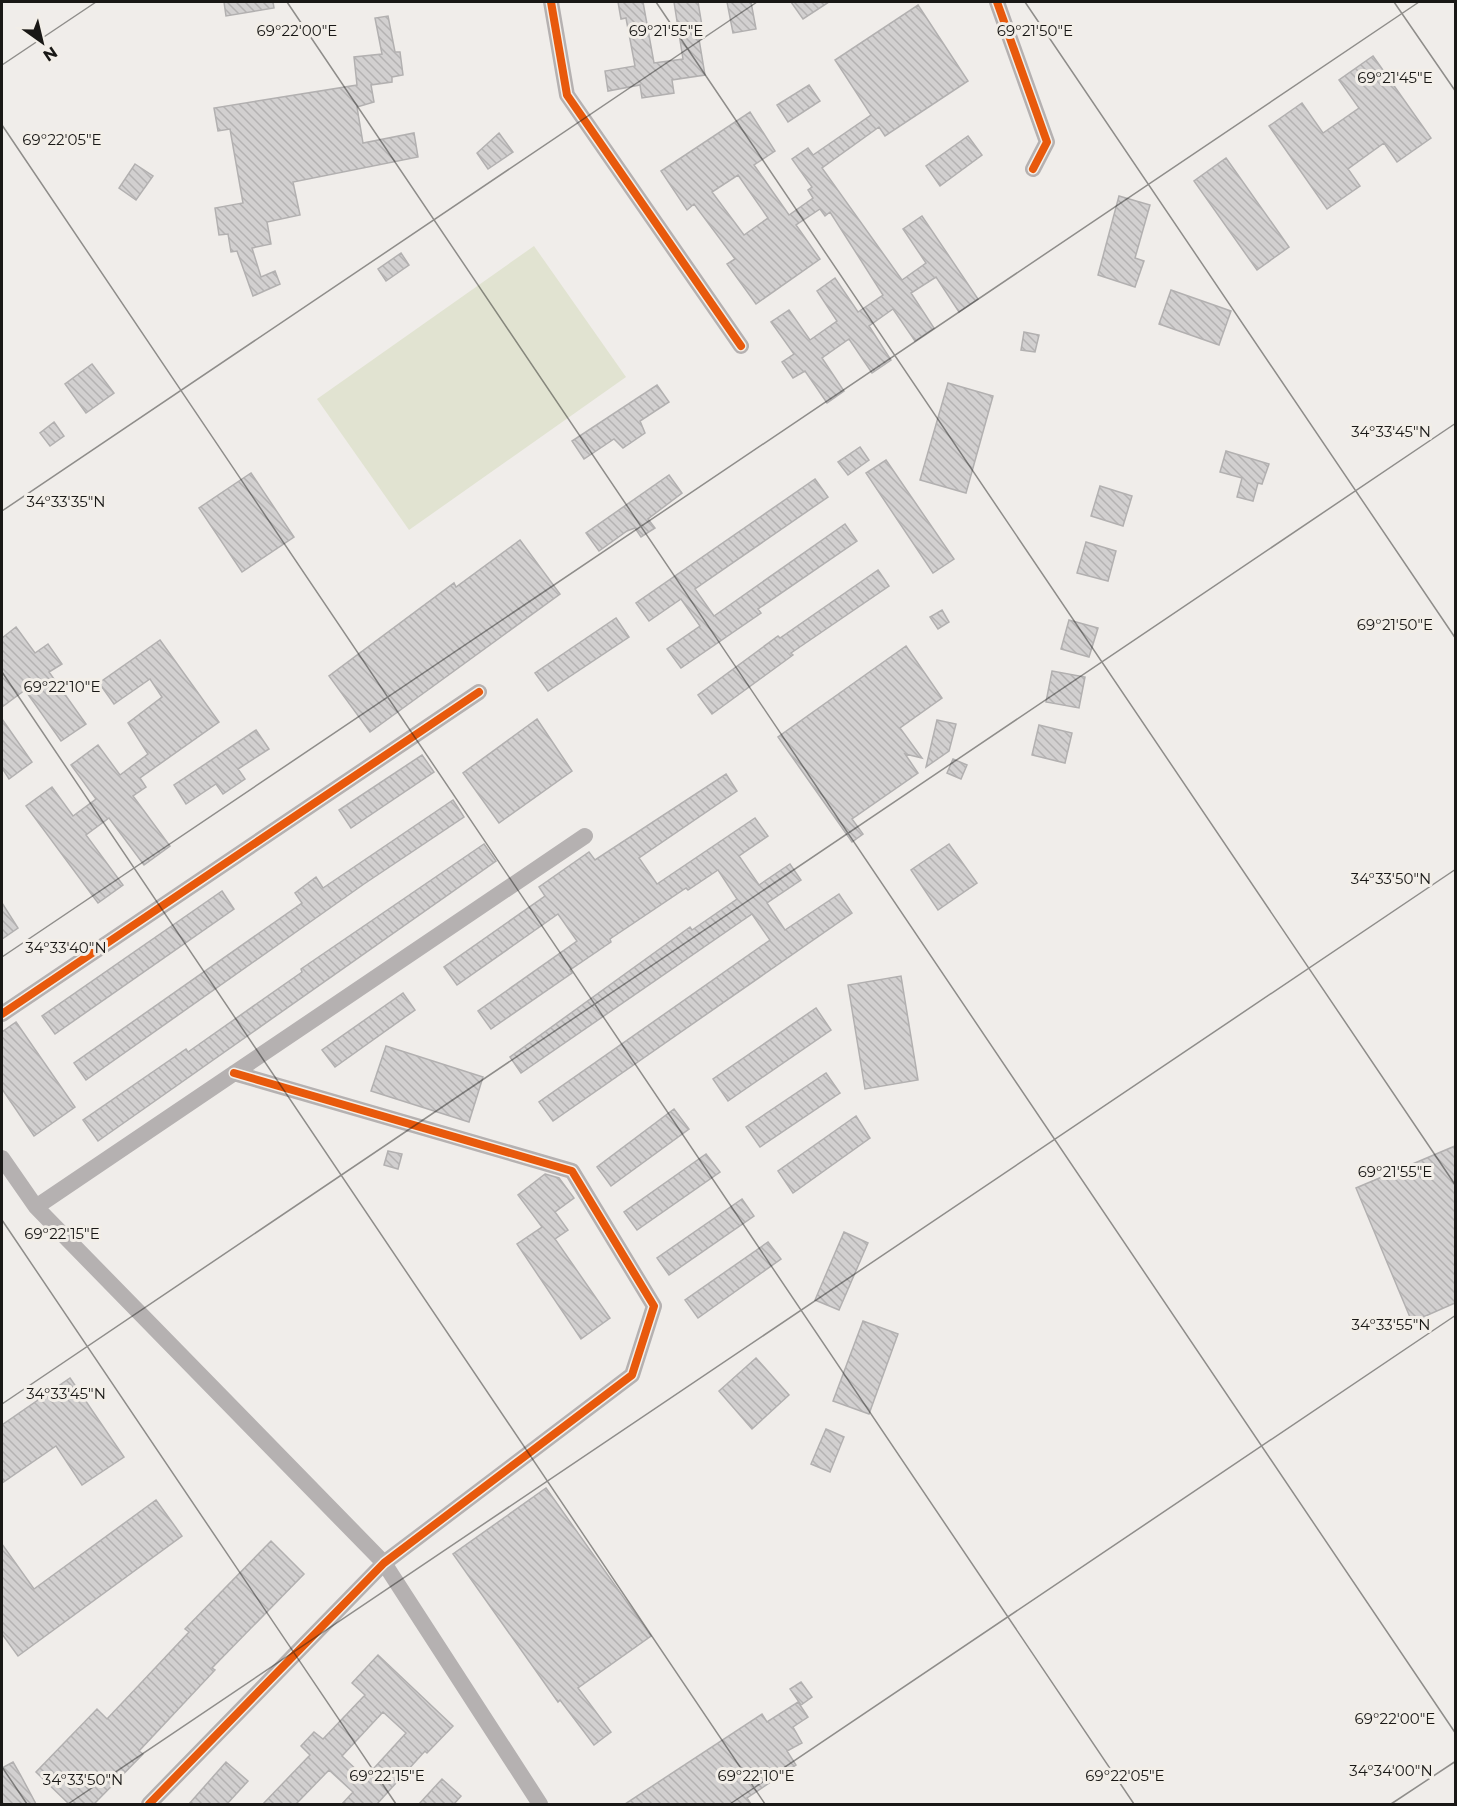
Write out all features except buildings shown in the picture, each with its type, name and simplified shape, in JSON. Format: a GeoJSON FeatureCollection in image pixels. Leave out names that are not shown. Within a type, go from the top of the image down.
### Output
{"type":"FeatureCollection","features":[{"type":"Feature","properties":{"kind":"street"},"geometry":{"type":"LineString","coordinates":[[551,2],[567,95],[741,346]]}},
{"type":"Feature","properties":{"kind":"street"},"geometry":{"type":"LineString","coordinates":[[997,2],[1047,142],[1033,169]]}},
{"type":"Feature","properties":{"kind":"street"},"geometry":{"type":"LineString","coordinates":[[2,1014],[479,692]]}},
{"type":"Feature","properties":{"kind":"street"},"geometry":{"type":"LineString","coordinates":[[36,1208],[585,836]]}},
{"type":"Feature","properties":{"kind":"street"},"geometry":{"type":"LineString","coordinates":[[149,1804],[384,1563],[632,1375],[654,1306],[572,1171],[234,1073]]}},
{"type":"Feature","properties":{"kind":"street"},"geometry":{"type":"LineString","coordinates":[[2,1158],[36,1208],[384,1563],[540,1804]]}},
{"type":"Feature","properties":{"kind":"green space"},"geometry":{"type":"Polygon","coordinates":[[[534,246],[626,377],[409,530],[317,399],[534,246]]]}},
{"type":"Feature","properties":{"kind":"cycle path"},"geometry":{"type":"LineString","coordinates":[[551,2],[567,95],[741,346]]}},
{"type":"Feature","properties":{"kind":"cycle path"},"geometry":{"type":"LineString","coordinates":[[997,2],[1047,142],[1033,169]]}},
{"type":"Feature","properties":{"kind":"cycle path"},"geometry":{"type":"LineString","coordinates":[[2,1014],[479,692]]}},
{"type":"Feature","properties":{"kind":"cycle path"},"geometry":{"type":"LineString","coordinates":[[149,1804],[384,1563],[632,1375],[654,1306],[572,1171],[234,1073]]}}]}
